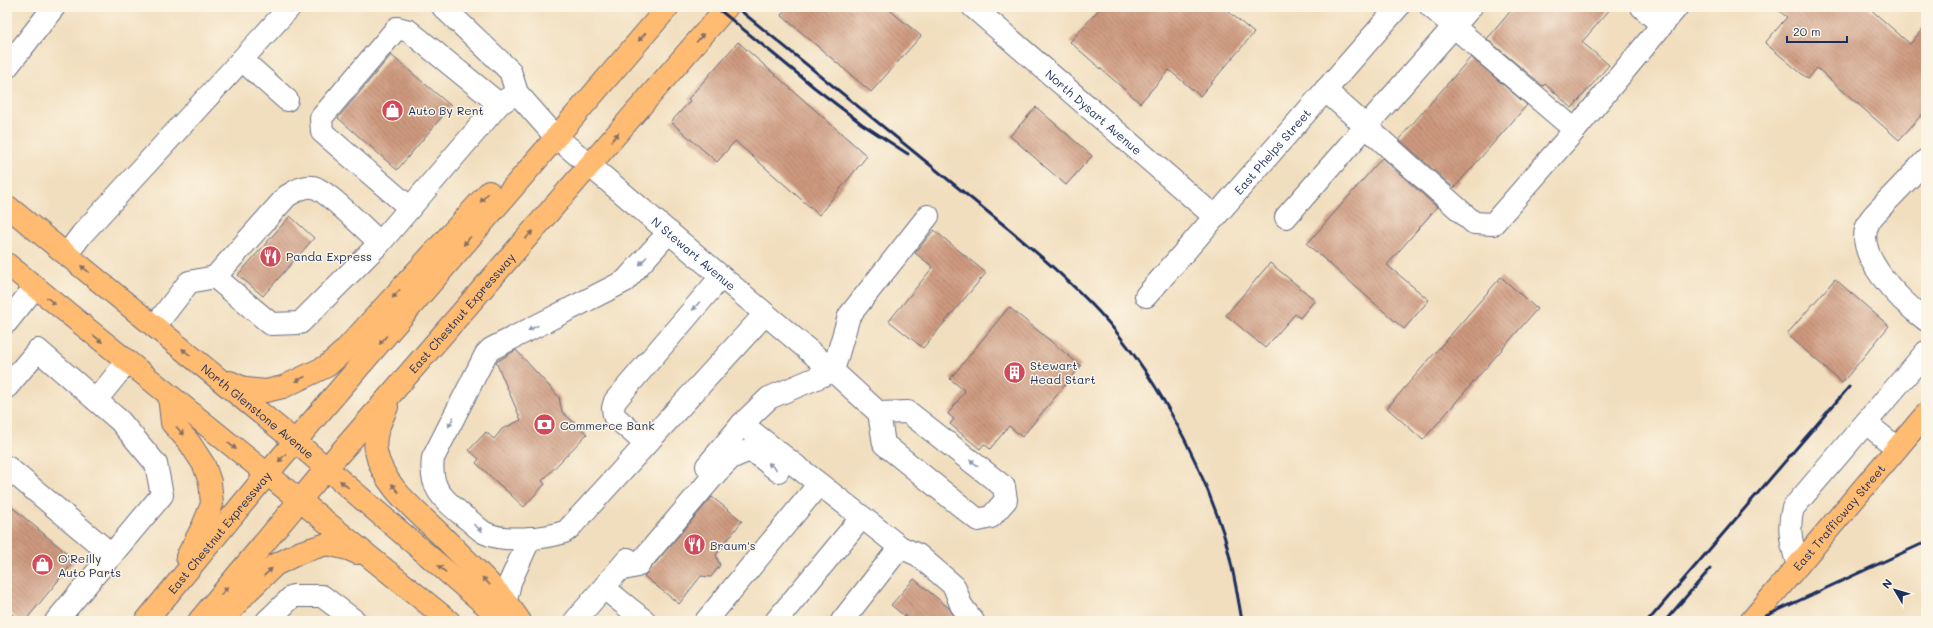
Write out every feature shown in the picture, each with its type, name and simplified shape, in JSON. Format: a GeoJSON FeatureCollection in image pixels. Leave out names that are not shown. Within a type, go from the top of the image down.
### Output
{"type":"FeatureCollection","features":[{"type":"Feature","properties":{"kind":"main road","name":"East Chestnut Expressway"},"geometry":{"type":"LineString","coordinates":[[146,621],[267,474],[296,442],[555,136],[668,7]]}},
{"type":"Feature","properties":{"kind":"main road","name":"East Chestnut Expressway"},"geometry":{"type":"LineString","coordinates":[[199,621],[326,469],[727,7]]}},
{"type":"Feature","properties":{"kind":"main road"},"geometry":{"type":"LineString","coordinates":[[216,376],[246,389],[266,391],[283,387],[327,366],[344,351],[516,163],[555,136]]}},
{"type":"Feature","properties":{"kind":"main road","name":"North Glenstone Avenue"},"geometry":{"type":"LineString","coordinates":[[7,206],[502,612]]}},
{"type":"Feature","properties":{"kind":"main road"},"geometry":{"type":"LineString","coordinates":[[7,264],[449,621]]}},
{"type":"Feature","properties":{"kind":"main road"},"geometry":{"type":"LineString","coordinates":[[394,391],[376,434],[375,450],[380,468],[396,490],[502,612],[520,621]]}},
{"type":"Feature","properties":{"kind":"main road"},"geometry":{"type":"LineString","coordinates":[[169,395],[172,422],[189,442],[204,464],[210,482],[212,504],[203,526],[169,594]]}},
{"type":"Feature","properties":{"kind":"main road","name":"East Trafficway Street"},"geometry":{"type":"LineString","coordinates":[[1752,621],[1926,414]]}},
{"type":"Feature","properties":{"kind":"main road"},"geometry":{"type":"LineString","coordinates":[[222,621],[248,591],[275,565],[301,552],[327,544],[348,549],[379,565]]}},
{"type":"Feature","properties":{"kind":"street"},"geometry":{"type":"LineString","coordinates":[[7,67],[54,7]]}},
{"type":"Feature","properties":{"kind":"street"},"geometry":{"type":"LineString","coordinates":[[67,254],[82,234],[290,7]]}},
{"type":"Feature","properties":{"kind":"street"},"geometry":{"type":"LineString","coordinates":[[215,278],[271,324],[300,323],[380,243],[499,104],[517,93],[510,71],[443,7]]}},
{"type":"Feature","properties":{"kind":"street","name":"North Dysart Avenue"},"geometry":{"type":"LineString","coordinates":[[973,7],[1215,217]]}},
{"type":"Feature","properties":{"kind":"street","name":"East Phelps Street"},"geometry":{"type":"LineString","coordinates":[[1146,296],[1398,7]]}},
{"type":"Feature","properties":{"kind":"street"},"geometry":{"type":"LineString","coordinates":[[1431,7],[1575,130]]}},
{"type":"Feature","properties":{"kind":"street"},"geometry":{"type":"LineString","coordinates":[[1286,217],[1471,7]]}},
{"type":"Feature","properties":{"kind":"street"},"geometry":{"type":"LineString","coordinates":[[1642,7],[1662,25]]}},
{"type":"Feature","properties":{"kind":"street"},"geometry":{"type":"LineString","coordinates":[[1325,90],[1474,223],[1493,224],[1575,130],[1677,7]]}},
{"type":"Feature","properties":{"kind":"street"},"geometry":{"type":"LineString","coordinates":[[410,208],[322,132],[321,118],[397,28],[409,31],[499,104]]}},
{"type":"Feature","properties":{"kind":"street"},"geometry":{"type":"LineString","coordinates":[[242,60],[287,100]]}},
{"type":"Feature","properties":{"kind":"street","name":"N Stewart Avenue"},"geometry":{"type":"LineString","coordinates":[[517,93],[555,136],[833,371],[880,413]]}},
{"type":"Feature","properties":{"kind":"street"},"geometry":{"type":"LineString","coordinates":[[1926,160],[1869,221],[1865,239],[1869,256],[1879,274],[1915,312],[1926,320]]}},
{"type":"Feature","properties":{"kind":"street"},"geometry":{"type":"LineString","coordinates":[[155,326],[189,282],[215,278],[287,196],[300,189],[313,187],[325,194],[380,243]]}},
{"type":"Feature","properties":{"kind":"street"},"geometry":{"type":"LineString","coordinates":[[575,621],[742,424],[769,398],[833,371],[849,316],[928,216]]}},
{"type":"Feature","properties":{"kind":"street"},"geometry":{"type":"LineString","coordinates":[[669,232],[625,281],[491,349],[481,363],[433,458],[431,472],[433,481],[438,492],[448,504],[485,533],[497,537],[524,540],[564,532],[765,314]]}},
{"type":"Feature","properties":{"kind":"street"},"geometry":{"type":"LineString","coordinates":[[646,444],[614,416],[613,408],[615,401],[721,276]]}},
{"type":"Feature","properties":{"kind":"street"},"geometry":{"type":"LineString","coordinates":[[7,322],[35,287]]}},
{"type":"Feature","properties":{"kind":"street"},"geometry":{"type":"LineString","coordinates":[[7,387],[38,350],[120,421],[156,464],[162,495],[112,555],[68,617]]}},
{"type":"Feature","properties":{"kind":"street"},"geometry":{"type":"LineString","coordinates":[[1798,565],[1791,537],[1790,518],[1793,508],[1926,352]]}},
{"type":"Feature","properties":{"kind":"street"},"geometry":{"type":"LineString","coordinates":[[96,400],[127,362]]}},
{"type":"Feature","properties":{"kind":"street"},"geometry":{"type":"LineString","coordinates":[[908,412],[1004,487],[1006,500],[991,517],[978,520],[884,444],[880,413],[908,412]]}},
{"type":"Feature","properties":{"kind":"street"},"geometry":{"type":"LineString","coordinates":[[1866,423],[1897,448]]}},
{"type":"Feature","properties":{"kind":"street"},"geometry":{"type":"LineString","coordinates":[[742,424],[900,547],[918,555],[954,586],[961,605],[973,621]]}},
{"type":"Feature","properties":{"kind":"street"},"geometry":{"type":"LineString","coordinates":[[619,570],[637,566],[716,473],[731,458],[739,453],[746,452],[757,454],[794,485],[818,484]]}},
{"type":"Feature","properties":{"kind":"street"},"geometry":{"type":"LineString","coordinates":[[7,467],[112,555]]}},
{"type":"Feature","properties":{"kind":"street"},"geometry":{"type":"LineString","coordinates":[[706,621],[818,484]]}},
{"type":"Feature","properties":{"kind":"street"},"geometry":{"type":"LineString","coordinates":[[776,621],[862,517]]}},
{"type":"Feature","properties":{"kind":"street"},"geometry":{"type":"LineString","coordinates":[[502,612],[510,582],[530,538]]}},
{"type":"Feature","properties":{"kind":"street"},"geometry":{"type":"LineString","coordinates":[[842,621],[900,547]]}},
{"type":"Feature","properties":{"kind":"street"},"geometry":{"type":"LineString","coordinates":[[604,588],[645,621]]}},
{"type":"Feature","properties":{"kind":"street"},"geometry":{"type":"LineString","coordinates":[[267,621],[293,596],[322,596],[355,621]]}},
{"type":"Feature","properties":{"kind":"building"},"geometry":{"type":"Polygon","coordinates":[[[788,7],[886,7],[921,36],[871,92],[781,15],[788,7]]]}},
{"type":"Feature","properties":{"kind":"building"},"geometry":{"type":"Polygon","coordinates":[[[1101,7],[1223,7],[1254,33],[1200,96],[1169,70],[1140,103],[1070,42],[1101,7]]]}},
{"type":"Feature","properties":{"kind":"building"},"geometry":{"type":"Polygon","coordinates":[[[1514,7],[1612,7],[1582,42],[1609,65],[1572,108],[1545,84],[1543,86],[1487,39],[1514,7]]]}},
{"type":"Feature","properties":{"kind":"building"},"geometry":{"type":"Polygon","coordinates":[[[1774,7],[1868,7],[1910,44],[1926,25],[1926,110],[1899,140],[1817,68],[1808,79],[1765,43],[1787,17],[1774,7]]]}},
{"type":"Feature","properties":{"kind":"building"},"geometry":{"type":"Polygon","coordinates":[[[738,42],[867,156],[819,215],[735,141],[717,162],[671,122],[690,101],[688,99],[738,42]]]}},
{"type":"Feature","properties":{"kind":"building","name":"Auto By Rent"},"geometry":{"type":"Polygon","coordinates":[[[391,55],[451,106],[397,170],[338,118],[391,55]]]}},
{"type":"Feature","properties":{"kind":"building"},"geometry":{"type":"Polygon","coordinates":[[[1471,57],[1527,105],[1454,188],[1399,139],[1471,57]]]}},
{"type":"Feature","properties":{"kind":"building"},"geometry":{"type":"Polygon","coordinates":[[[1036,107],[1092,156],[1066,185],[1010,136],[1036,107]]]}},
{"type":"Feature","properties":{"kind":"building"},"geometry":{"type":"Polygon","coordinates":[[[1382,158],[1437,207],[1387,265],[1429,300],[1404,329],[1307,244],[1382,158]]]}},
{"type":"Feature","properties":{"kind":"building"},"geometry":{"type":"Polygon","coordinates":[[[290,216],[314,238],[263,296],[238,275],[290,216]]]}},
{"type":"Feature","properties":{"kind":"building"},"geometry":{"type":"Polygon","coordinates":[[[934,230],[986,273],[923,348],[889,321],[933,267],[915,253],[934,230]]]}},
{"type":"Feature","properties":{"kind":"building"},"geometry":{"type":"Polygon","coordinates":[[[1270,263],[1315,300],[1300,318],[1295,314],[1265,348],[1226,315],[1270,263]]]}},
{"type":"Feature","properties":{"kind":"building"},"geometry":{"type":"Polygon","coordinates":[[[1501,277],[1537,309],[1423,440],[1387,408],[1501,277]]]}},
{"type":"Feature","properties":{"kind":"building"},"geometry":{"type":"Polygon","coordinates":[[[1835,279],[1889,326],[1842,383],[1787,334],[1835,279]]]}},
{"type":"Feature","properties":{"kind":"building","name":"Stewart Head Start"},"geometry":{"type":"Polygon","coordinates":[[[1009,307],[1081,366],[1022,437],[1009,426],[990,449],[984,444],[980,449],[950,424],[954,419],[948,414],[965,391],[950,379],[1009,307]]]}},
{"type":"Feature","properties":{"kind":"building","name":"Commerce Bank"},"geometry":{"type":"Polygon","coordinates":[[[516,350],[559,397],[562,412],[587,434],[542,481],[545,484],[524,507],[476,463],[479,459],[469,450],[486,432],[494,439],[502,429],[521,420],[496,362],[516,350]]]}},
{"type":"Feature","properties":{"kind":"building"},"geometry":{"type":"Polygon","coordinates":[[[712,497],[742,521],[716,555],[720,565],[711,577],[701,576],[679,604],[644,576],[712,497]]]}},
{"type":"Feature","properties":{"kind":"building"},"geometry":{"type":"Polygon","coordinates":[[[7,503],[75,560],[25,621],[20,621],[7,610],[7,503]]]}},
{"type":"Feature","properties":{"kind":"building"},"geometry":{"type":"Polygon","coordinates":[[[914,579],[949,608],[957,621],[911,621],[891,605],[914,579]]]}},
{"type":"Feature","properties":{"kind":"railway"},"geometry":{"type":"LineString","coordinates":[[716,7],[815,88],[862,124],[908,154]]}},
{"type":"Feature","properties":{"kind":"railway"},"geometry":{"type":"LineString","coordinates":[[736,7],[1010,230],[1067,280],[1099,312],[1119,336],[1156,388],[1201,473],[1223,532],[1234,576],[1242,621]]}},
{"type":"Feature","properties":{"kind":"railway"},"geometry":{"type":"LineString","coordinates":[[1648,621],[1849,387]]}},
{"type":"Feature","properties":{"kind":"railway"},"geometry":{"type":"LineString","coordinates":[[1755,621],[1926,542]]}},
{"type":"Feature","properties":{"kind":"railway"},"geometry":{"type":"LineString","coordinates":[[1665,621],[1710,569]]}},
{"type":"Feature","properties":{"kind":"place","name":"Auto By Rent"},"geometry":{"type":"Point","coordinates":[392,110]}},
{"type":"Feature","properties":{"kind":"place","name":"Panda Express"},"geometry":{"type":"Point","coordinates":[270,256]}},
{"type":"Feature","properties":{"kind":"place","name":"Stewart Head Start"},"geometry":{"type":"Point","coordinates":[1015,372]}},
{"type":"Feature","properties":{"kind":"place","name":"Commerce Bank"},"geometry":{"type":"Point","coordinates":[544,425]}},
{"type":"Feature","properties":{"kind":"place","name":"Braum's"},"geometry":{"type":"Point","coordinates":[695,545]}},
{"type":"Feature","properties":{"kind":"place","name":"O'Reilly Auto Parts"},"geometry":{"type":"Point","coordinates":[43,565]}}]}
